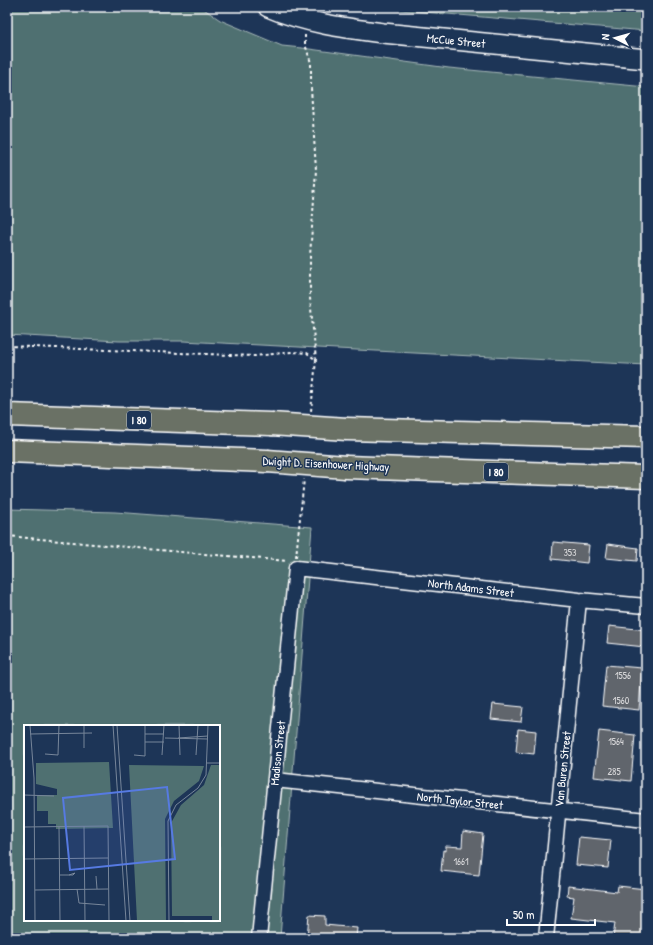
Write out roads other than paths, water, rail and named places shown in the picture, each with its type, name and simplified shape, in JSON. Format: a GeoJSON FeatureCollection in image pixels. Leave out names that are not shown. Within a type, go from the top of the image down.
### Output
{"type":"FeatureCollection","features":[{"type":"Feature","properties":{"kind":"highway","name":"I 80"},"geometry":{"type":"LineString","coordinates":[[7,415],[271,424],[347,429],[646,437]]}},
{"type":"Feature","properties":{"kind":"highway","name":"Dwight D. Eisenhower Highway"},"geometry":{"type":"LineString","coordinates":[[7,451],[267,461],[346,467],[646,477]]}},
{"type":"Feature","properties":{"kind":"main road","name":"McCue Street"},"geometry":{"type":"LineString","coordinates":[[268,7],[305,20],[339,28],[646,59]]}},
{"type":"Feature","properties":{"kind":"street","name":"North Adams Street"},"geometry":{"type":"LineString","coordinates":[[296,564],[579,600],[646,606]]}},
{"type":"Feature","properties":{"kind":"street","name":"Madison Street"},"geometry":{"type":"LineString","coordinates":[[259,938],[296,564]]}},
{"type":"Feature","properties":{"kind":"street","name":"Van Buren Street"},"geometry":{"type":"LineString","coordinates":[[546,938],[579,600]]}},
{"type":"Feature","properties":{"kind":"street","name":"North Taylor Street"},"geometry":{"type":"LineString","coordinates":[[275,780],[646,820]]}}]}
